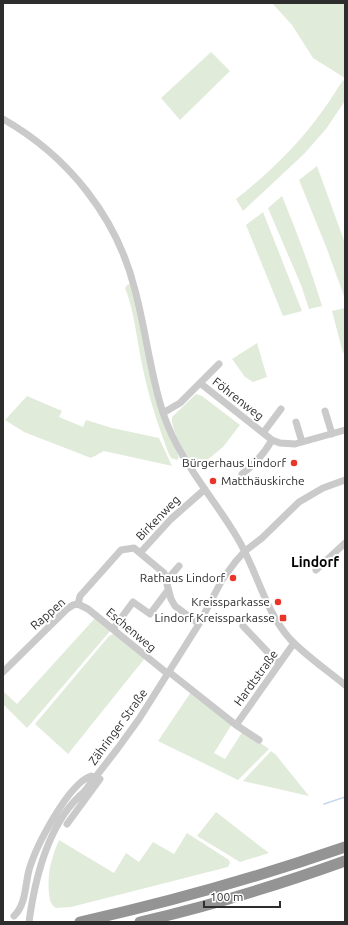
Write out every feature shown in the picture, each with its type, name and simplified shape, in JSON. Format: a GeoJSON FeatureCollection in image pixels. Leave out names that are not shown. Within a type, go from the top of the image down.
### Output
{"type":"FeatureCollection","features":[{"type":"Feature","properties":{"kind":"highway"},"geometry":{"type":"LineString","coordinates":[[80,922],[148,906],[233,883],[345,847]]}},
{"type":"Feature","properties":{"kind":"highway"},"geometry":{"type":"LineString","coordinates":[[140,922],[222,902],[280,884],[345,861]]}},
{"type":"Feature","properties":{"kind":"street"},"geometry":{"type":"LineString","coordinates":[[3,119],[37,141],[64,165],[86,190],[109,223],[132,278],[163,413],[178,448],[245,551],[268,603],[279,623],[294,643],[345,685]]}},
{"type":"Feature","properties":{"kind":"street"},"geometry":{"type":"LineString","coordinates":[[163,413],[180,403],[219,364]]}},
{"type":"Feature","properties":{"kind":"street","name":"Föhrenweg"},"geometry":{"type":"LineString","coordinates":[[200,383],[272,440],[280,443],[288,445],[345,430]]}},
{"type":"Feature","properties":{"kind":"street","name":"Föhrenweg"},"geometry":{"type":"LineString","coordinates":[[263,433],[281,409]]}},
{"type":"Feature","properties":{"kind":"street"},"geometry":{"type":"LineString","coordinates":[[325,411],[332,434]]}},
{"type":"Feature","properties":{"kind":"street"},"geometry":{"type":"LineString","coordinates":[[296,422],[302,442]]}},
{"type":"Feature","properties":{"kind":"street"},"geometry":{"type":"LineString","coordinates":[[242,474],[256,463],[272,440]]}},
{"type":"Feature","properties":{"kind":"street","name":"Zähringer Straße"},"geometry":{"type":"LineString","coordinates":[[29,922],[42,858],[52,836],[68,809],[128,735],[199,624],[222,580],[245,551],[262,538],[300,502],[323,488],[345,480]]}},
{"type":"Feature","properties":{"kind":"street","name":"Birkenweg"},"geometry":{"type":"LineString","coordinates":[[199,624],[175,606],[168,590],[164,573],[140,553],[171,519],[204,490]]}},
{"type":"Feature","properties":{"kind":"street"},"geometry":{"type":"LineString","coordinates":[[316,570],[345,542]]}},
{"type":"Feature","properties":{"kind":"street","name":"Rappen"},"geometry":{"type":"LineString","coordinates":[[3,672],[67,609],[78,604],[80,596],[121,550],[134,548],[140,553]]}},
{"type":"Feature","properties":{"kind":"street"},"geometry":{"type":"LineString","coordinates":[[166,581],[179,566]]}},
{"type":"Feature","properties":{"kind":"street"},"geometry":{"type":"LineString","coordinates":[[113,629],[133,602],[150,614],[168,590]]}},
{"type":"Feature","properties":{"kind":"street","name":"Eschenweg"},"geometry":{"type":"LineString","coordinates":[[78,604],[88,609],[168,673]]}},
{"type":"Feature","properties":{"kind":"street"},"geometry":{"type":"LineString","coordinates":[[243,626],[279,664]]}},
{"type":"Feature","properties":{"kind":"street","name":"Hardtstraße"},"geometry":{"type":"LineString","coordinates":[[236,725],[294,643]]}},
{"type":"Feature","properties":{"kind":"street","name":"Hardtstraße"},"geometry":{"type":"LineString","coordinates":[[168,673],[236,725],[259,740]]}},
{"type":"Feature","properties":{"kind":"street"},"geometry":{"type":"LineString","coordinates":[[14,916],[21,907],[32,861],[52,819],[82,781],[91,776],[100,779],[67,824]]}},
{"type":"Feature","properties":{"kind":"green space"},"geometry":{"type":"Polygon","coordinates":[[[272,3],[345,3],[345,78],[313,58],[292,25],[272,3]]]}},
{"type":"Feature","properties":{"kind":"green space"},"geometry":{"type":"Polygon","coordinates":[[[211,52],[230,71],[180,120],[161,98],[211,52]]]}},
{"type":"Feature","properties":{"kind":"green space"},"geometry":{"type":"Polygon","coordinates":[[[343,80],[345,82],[345,101],[326,129],[304,154],[243,211],[236,199],[268,172],[306,132],[319,116],[343,80]]]}},
{"type":"Feature","properties":{"kind":"green space"},"geometry":{"type":"Polygon","coordinates":[[[317,166],[345,243],[345,299],[327,249],[299,180],[317,166]]]}},
{"type":"Feature","properties":{"kind":"green space"},"geometry":{"type":"Polygon","coordinates":[[[282,196],[304,251],[322,306],[309,309],[301,285],[268,208],[282,196]]]}},
{"type":"Feature","properties":{"kind":"green space"},"geometry":{"type":"Polygon","coordinates":[[[263,212],[302,311],[283,316],[246,225],[263,212]]]}},
{"type":"Feature","properties":{"kind":"green space"},"geometry":{"type":"Polygon","coordinates":[[[129,284],[131,286],[170,437],[179,457],[177,460],[171,458],[168,452],[157,422],[148,390],[134,318],[125,288],[129,284]]]}},
{"type":"Feature","properties":{"kind":"green space"},"geometry":{"type":"Polygon","coordinates":[[[345,308],[345,352],[343,353],[332,311],[345,308]]]}},
{"type":"Feature","properties":{"kind":"green space"},"geometry":{"type":"Polygon","coordinates":[[[257,343],[267,377],[253,382],[245,377],[232,359],[257,343]]]}},
{"type":"Feature","properties":{"kind":"green space"},"geometry":{"type":"Polygon","coordinates":[[[196,394],[202,396],[240,425],[223,447],[195,470],[177,436],[172,423],[172,417],[196,394]]]}},
{"type":"Feature","properties":{"kind":"green space"},"geometry":{"type":"Polygon","coordinates":[[[27,396],[62,411],[59,417],[83,427],[86,420],[112,428],[159,438],[172,466],[104,451],[91,458],[24,432],[5,420],[27,396]]]}},
{"type":"Feature","properties":{"kind":"green space"},"geometry":{"type":"Polygon","coordinates":[[[96,617],[111,630],[27,728],[3,704],[3,691],[17,704],[96,617]]]}},
{"type":"Feature","properties":{"kind":"green space"},"geometry":{"type":"Polygon","coordinates":[[[115,633],[145,658],[68,754],[35,724],[109,636],[115,633]]]}},
{"type":"Feature","properties":{"kind":"green space"},"geometry":{"type":"Polygon","coordinates":[[[191,692],[232,724],[214,753],[225,759],[243,731],[269,749],[238,780],[158,741],[191,692]]]}},
{"type":"Feature","properties":{"kind":"green space"},"geometry":{"type":"Polygon","coordinates":[[[271,751],[276,755],[309,796],[243,781],[271,751]]]}},
{"type":"Feature","properties":{"kind":"green space"},"geometry":{"type":"Polygon","coordinates":[[[216,812],[269,853],[240,862],[197,836],[216,812]]]}},
{"type":"Feature","properties":{"kind":"green space"},"geometry":{"type":"Polygon","coordinates":[[[187,833],[229,860],[230,863],[228,867],[71,907],[56,908],[51,903],[49,894],[49,873],[59,840],[114,873],[126,853],[139,862],[153,842],[174,854],[187,833]]]}},
{"type":"Feature","properties":{"kind":"waterway"},"geometry":{"type":"LineString","coordinates":[[324,804],[345,797]]}},
{"type":"Feature","properties":{"kind":"place","name":"Bürgerhaus Lindorf"},"geometry":{"type":"Point","coordinates":[294,463]}},
{"type":"Feature","properties":{"kind":"place","name":"Matthäuskirche"},"geometry":{"type":"Point","coordinates":[213,481]}},
{"type":"Feature","properties":{"kind":"place","name":"Rathaus Lindorf"},"geometry":{"type":"Point","coordinates":[233,578]}},
{"type":"Feature","properties":{"kind":"place","name":"Kreissparkasse"},"geometry":{"type":"Point","coordinates":[278,602]}},
{"type":"Feature","properties":{"kind":"place","name":"Lindorf Kreissparkasse"},"geometry":{"type":"Point","coordinates":[283,618]}},
{"type":"Feature","properties":{"kind":"district","name":"Lindorf"},"geometry":{"type":"Point","coordinates":[315,562]}}]}
